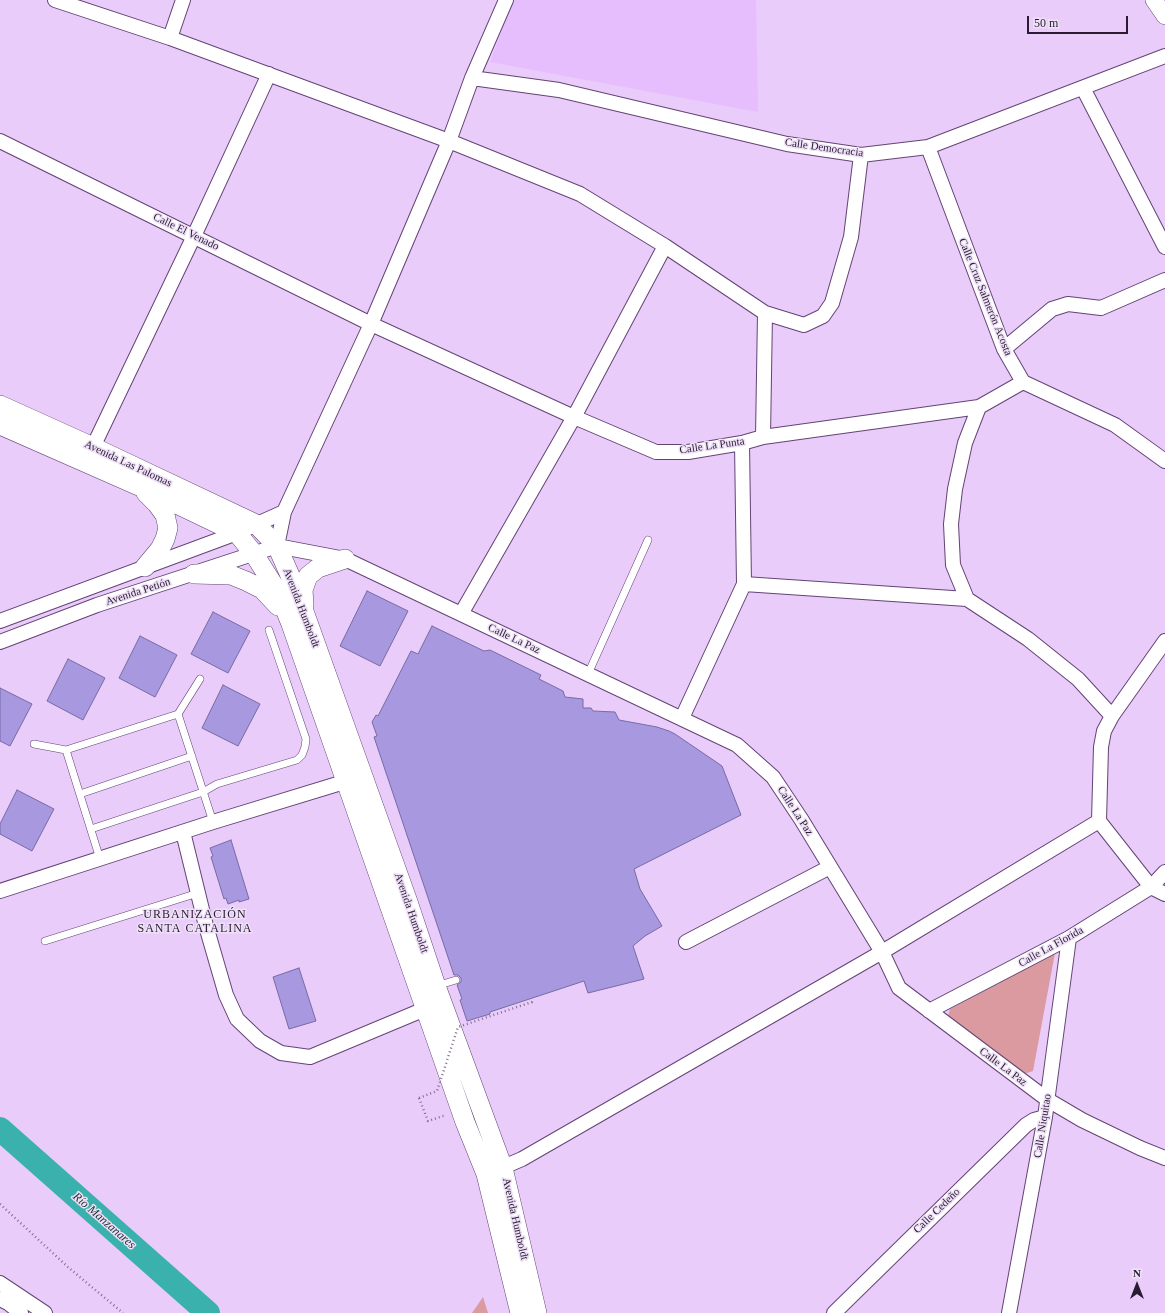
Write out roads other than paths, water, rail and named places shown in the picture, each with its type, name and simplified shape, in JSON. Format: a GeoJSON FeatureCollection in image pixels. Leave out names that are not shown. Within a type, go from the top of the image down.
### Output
{"type":"FeatureCollection","features":[{"type":"Feature","properties":{"kind":"main road","name":"Avenida Las Palomas"},"geometry":{"type":"LineString","coordinates":[[0,404],[256,524]]}},
{"type":"Feature","properties":{"kind":"main road","name":"Avenida Las Palomas"},"geometry":{"type":"LineString","coordinates":[[0,425],[139,486],[237,533]]}},
{"type":"Feature","properties":{"kind":"main road"},"geometry":{"type":"LineString","coordinates":[[139,486],[157,504],[165,515],[168,528],[160,549],[146,567]]}},
{"type":"Feature","properties":{"kind":"main road","name":"Avenida Humboldt"},"geometry":{"type":"LineString","coordinates":[[256,524],[277,546],[296,589],[297,616],[354,779],[425,1009],[460,1110],[495,1171],[520,1313]]}},
{"type":"Feature","properties":{"kind":"main road","name":"Avenida Humboldt"},"geometry":{"type":"LineString","coordinates":[[237,533],[254,554],[278,592],[297,616]]}},
{"type":"Feature","properties":{"kind":"main road"},"geometry":{"type":"LineString","coordinates":[[194,574],[231,575],[246,580],[262,589],[297,616],[308,576],[318,568],[345,559]]}},
{"type":"Feature","properties":{"kind":"main road","name":"Avenida Humboldt"},"geometry":{"type":"LineString","coordinates":[[354,779],[436,986],[495,1171],[537,1313]]}},
{"type":"Feature","properties":{"kind":"street"},"geometry":{"type":"LineString","coordinates":[[55,0],[170,38],[269,74],[450,141],[580,194],[665,246],[765,313],[804,325],[823,316],[832,302],[851,237],[861,155]]}},
{"type":"Feature","properties":{"kind":"street"},"geometry":{"type":"LineString","coordinates":[[170,38],[183,0]]}},
{"type":"Feature","properties":{"kind":"street"},"geometry":{"type":"LineString","coordinates":[[277,546],[284,512],[371,324],[450,141],[472,78],[506,0]]}},
{"type":"Feature","properties":{"kind":"street"},"geometry":{"type":"LineString","coordinates":[[1154,0],[1165,16]]}},
{"type":"Feature","properties":{"kind":"street","name":"Calle Democracia"},"geometry":{"type":"LineString","coordinates":[[472,78],[559,90],[786,144],[861,155],[928,147],[1165,56]]}},
{"type":"Feature","properties":{"kind":"street"},"geometry":{"type":"LineString","coordinates":[[94,447],[269,74]]}},
{"type":"Feature","properties":{"kind":"street"},"geometry":{"type":"LineString","coordinates":[[1083,88],[1165,247]]}},
{"type":"Feature","properties":{"kind":"street","name":"Calle El Venado"},"geometry":{"type":"LineString","coordinates":[[0,141],[371,324]]}},
{"type":"Feature","properties":{"kind":"street","name":"Calle Cruz Salmerón Acosta"},"geometry":{"type":"LineString","coordinates":[[928,147],[1004,349],[1023,382]]}},
{"type":"Feature","properties":{"kind":"street"},"geometry":{"type":"LineString","coordinates":[[461,614],[574,417],[665,246]]}},
{"type":"Feature","properties":{"kind":"street"},"geometry":{"type":"LineString","coordinates":[[1004,349],[1052,309],[1068,304],[1101,308],[1165,280]]}},
{"type":"Feature","properties":{"kind":"street"},"geometry":{"type":"LineString","coordinates":[[763,437],[765,313]]}},
{"type":"Feature","properties":{"kind":"street","name":"Calle La Punta"},"geometry":{"type":"LineString","coordinates":[[371,324],[574,417],[656,452],[688,452],[742,443],[763,437],[979,407],[1023,382]]}},
{"type":"Feature","properties":{"kind":"street"},"geometry":{"type":"LineString","coordinates":[[1023,382],[1114,425],[1165,461]]}},
{"type":"Feature","properties":{"kind":"street"},"geometry":{"type":"LineString","coordinates":[[967,598],[953,565],[951,524],[954,489],[965,443],[979,407]]}},
{"type":"Feature","properties":{"kind":"street"},"geometry":{"type":"LineString","coordinates":[[682,718],[744,584],[742,443]]}},
{"type":"Feature","properties":{"kind":"street","name":"Avenida Petión"},"geometry":{"type":"LineString","coordinates":[[0,621],[237,533],[284,512]]}},
{"type":"Feature","properties":{"kind":"street","name":"Avenida Petión"},"geometry":{"type":"LineString","coordinates":[[0,642],[97,605],[277,546]]}},
{"type":"Feature","properties":{"kind":"street","name":"Calle La Paz"},"geometry":{"type":"LineString","coordinates":[[277,546],[345,559],[737,745],[773,777],[801,819],[882,952],[899,988],[1048,1100],[1082,1120],[1140,1148],[1165,1158]]}},
{"type":"Feature","properties":{"kind":"street"},"geometry":{"type":"LineString","coordinates":[[744,584],[967,598],[1028,639],[1078,678],[1112,716]]}},
{"type":"Feature","properties":{"kind":"street"},"geometry":{"type":"LineString","coordinates":[[1165,642],[1112,716],[1104,731],[1101,747],[1099,821],[1151,886],[1165,894]]}},
{"type":"Feature","properties":{"kind":"street"},"geometry":{"type":"LineString","coordinates":[[0,891],[213,822],[354,779]]}},
{"type":"Feature","properties":{"kind":"street"},"geometry":{"type":"LineString","coordinates":[[495,1171],[522,1159],[882,952],[1099,821]]}},
{"type":"Feature","properties":{"kind":"street"},"geometry":{"type":"LineString","coordinates":[[182,832],[206,926],[226,994],[237,1019],[260,1041],[281,1053],[310,1057],[425,1009]]}},
{"type":"Feature","properties":{"kind":"street"},"geometry":{"type":"LineString","coordinates":[[686,942],[830,867]]}},
{"type":"Feature","properties":{"kind":"street","name":"Calle La Florida"},"geometry":{"type":"LineString","coordinates":[[929,1012],[1069,938],[1151,886],[1165,872]]}},
{"type":"Feature","properties":{"kind":"street","name":"Calle Niquitao"},"geometry":{"type":"LineString","coordinates":[[1009,1313],[1048,1100],[1069,938]]}},
{"type":"Feature","properties":{"kind":"street","name":"Calle Cedeño"},"geometry":{"type":"LineString","coordinates":[[834,1313],[1026,1125],[1034,1120],[1045,1117]]}},
{"type":"Feature","properties":{"kind":"street"},"geometry":{"type":"LineString","coordinates":[[0,1283],[45,1313]]}},
{"type":"Feature","properties":{"kind":"street"},"geometry":{"type":"LineString","coordinates":[[0,1299],[21,1313]]}},
{"type":"Feature","properties":{"kind":"lane"},"geometry":{"type":"LineString","coordinates":[[588,674],[648,540]]}},
{"type":"Feature","properties":{"kind":"lane"},"geometry":{"type":"LineString","coordinates":[[91,829],[204,792],[217,784],[297,760],[302,755],[306,739],[269,630]]}},
{"type":"Feature","properties":{"kind":"lane"},"geometry":{"type":"LineString","coordinates":[[34,744],[66,750],[178,714],[200,679]]}},
{"type":"Feature","properties":{"kind":"lane"},"geometry":{"type":"LineString","coordinates":[[178,714],[213,822]]}},
{"type":"Feature","properties":{"kind":"lane"},"geometry":{"type":"LineString","coordinates":[[66,750],[100,859]]}},
{"type":"Feature","properties":{"kind":"lane"},"geometry":{"type":"LineString","coordinates":[[80,794],[192,756]]}},
{"type":"Feature","properties":{"kind":"lane"},"geometry":{"type":"LineString","coordinates":[[45,941],[198,893]]}},
{"type":"Feature","properties":{"kind":"lane"},"geometry":{"type":"LineString","coordinates":[[436,986],[456,980]]}},
{"type":"Feature","properties":{"kind":"waterway","name":"Río Manzanares"},"geometry":{"type":"LineString","coordinates":[[0,1129],[208,1313]]}},
{"type":"Feature","properties":{"kind":"district","name":"URBANIZACIÓN SANTA CATALINA"},"geometry":{"type":"Point","coordinates":[195,922]}}]}
